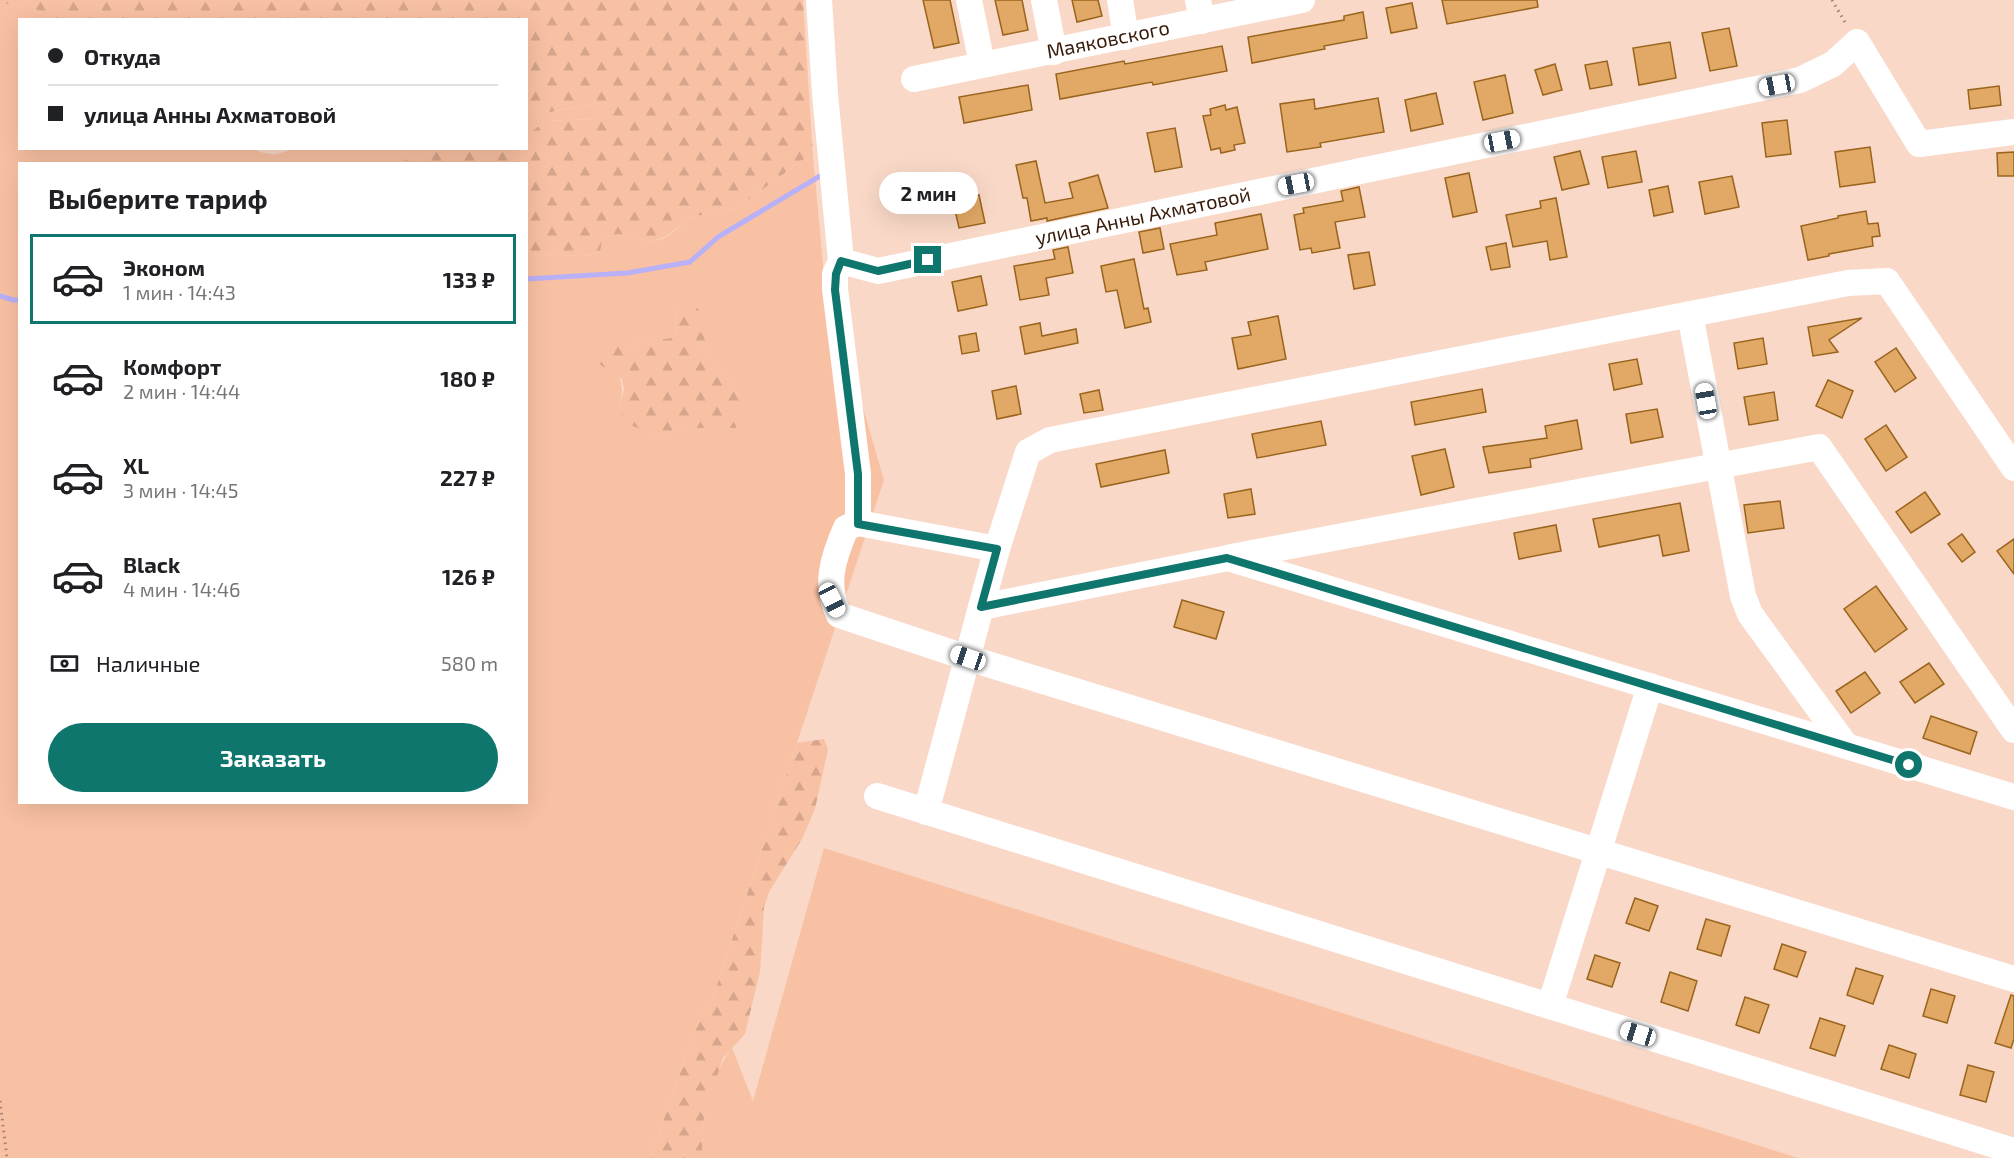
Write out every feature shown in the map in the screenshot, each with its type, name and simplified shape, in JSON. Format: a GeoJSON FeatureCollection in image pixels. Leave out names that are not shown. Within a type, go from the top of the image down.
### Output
{"type":"FeatureCollection","features":[{"type":"Feature","properties":{"kind":"street"},"geometry":{"type":"LineString","coordinates":[[819,0],[825,94],[841,261],[836,274],[835,290],[858,474],[858,524]]}},
{"type":"Feature","properties":{"kind":"street"},"geometry":{"type":"LineString","coordinates":[[969,0],[982,64]]}},
{"type":"Feature","properties":{"kind":"street"},"geometry":{"type":"LineString","coordinates":[[1044,0],[1054,52]]}},
{"type":"Feature","properties":{"kind":"street"},"geometry":{"type":"LineString","coordinates":[[1120,0],[1126,37]]}},
{"type":"Feature","properties":{"kind":"street","name":"Маяковского"},"geometry":{"type":"LineString","coordinates":[[914,79],[1126,37],[1200,10],[1287,1]]}},
{"type":"Feature","properties":{"kind":"street"},"geometry":{"type":"LineString","coordinates":[[1857,42],[1919,144],[2014,132]]}},
{"type":"Feature","properties":{"kind":"street","name":"улица Анны Ахматовой"},"geometry":{"type":"LineString","coordinates":[[841,261],[878,271],[1800,80],[1833,64],[1857,42]]}},
{"type":"Feature","properties":{"kind":"street"},"geometry":{"type":"LineString","coordinates":[[926,812],[997,549],[1028,452],[1050,440],[1848,283],[1887,281],[2014,468]]}},
{"type":"Feature","properties":{"kind":"street"},"geometry":{"type":"LineString","coordinates":[[1690,314],[1743,596],[1750,614],[1846,746]]}},
{"type":"Feature","properties":{"kind":"street"},"geometry":{"type":"LineString","coordinates":[[981,607],[1227,558],[1819,447],[2014,730]]}},
{"type":"Feature","properties":{"kind":"street"},"geometry":{"type":"LineString","coordinates":[[997,549],[858,524],[846,528],[838,546],[831,574],[832,600],[839,615],[968,658],[2014,979]]}},
{"type":"Feature","properties":{"kind":"street"},"geometry":{"type":"LineString","coordinates":[[1227,558],[2014,797]]}},
{"type":"Feature","properties":{"kind":"street"},"geometry":{"type":"LineString","coordinates":[[1550,1006],[1650,686]]}},
{"type":"Feature","properties":{"kind":"street"},"geometry":{"type":"LineString","coordinates":[[877,796],[2014,1151]]}},
{"type":"Feature","properties":{"kind":"path"},"geometry":{"type":"LineString","coordinates":[[1832,0],[1857,42]]}},
{"type":"Feature","properties":{"kind":"path"},"geometry":{"type":"LineString","coordinates":[[0,1101],[7,1158]]}},
{"type":"Feature","properties":{"kind":"green space"},"geometry":{"type":"Polygon","coordinates":[[[0,0],[803,0],[813,156],[804,159],[737,208],[691,217],[665,237],[650,242],[619,234],[603,236],[600,252],[584,256],[528,254],[528,162],[395,162],[417,158],[429,150],[528,150],[528,130],[532,131],[546,121],[595,119],[610,111],[597,103],[551,112],[528,108],[528,18],[48,18],[29,4],[0,4],[0,0]]]}},
{"type":"Feature","properties":{"kind":"green space"},"geometry":{"type":"Polygon","coordinates":[[[0,4],[29,4],[50,18],[18,18],[18,150],[257,150],[272,154],[288,150],[429,150],[417,158],[398,162],[18,162],[18,804],[528,804],[528,254],[585,256],[600,252],[603,236],[619,234],[650,242],[665,238],[691,217],[737,208],[804,159],[813,156],[824,275],[884,480],[712,1000],[701,1014],[650,1158],[0,1158],[0,4]],[[681,303],[675,320],[676,337],[629,345],[597,345],[618,372],[622,387],[620,406],[655,436],[687,428],[736,428],[741,398],[703,349],[696,307],[681,303]]]}},
{"type":"Feature","properties":{"kind":"green space"},"geometry":{"type":"Polygon","coordinates":[[[597,103],[610,111],[595,119],[546,121],[532,131],[528,130],[528,108],[552,112],[597,103]]]}},
{"type":"Feature","properties":{"kind":"green space"},"geometry":{"type":"Polygon","coordinates":[[[681,302],[696,307],[708,319],[703,349],[741,398],[743,414],[736,428],[687,428],[655,436],[624,422],[620,406],[624,389],[622,379],[593,360],[597,345],[629,345],[676,337],[675,320],[681,302]]]}},
{"type":"Feature","properties":{"kind":"green space"},"geometry":{"type":"Polygon","coordinates":[[[824,739],[828,749],[815,809],[802,839],[769,892],[764,907],[760,972],[745,1034],[723,1058],[704,1118],[702,1150],[698,1158],[650,1158],[701,1014],[712,1000],[797,743],[824,739]]]}},
{"type":"Feature","properties":{"kind":"green space"},"geometry":{"type":"Polygon","coordinates":[[[824,848],[1798,1158],[698,1158],[702,1144],[705,1113],[711,1093],[718,1072],[732,1048],[753,1101],[824,848]]]}},
{"type":"Feature","properties":{"kind":"building"},"geometry":{"type":"Polygon","coordinates":[[[923,0],[950,0],[959,43],[934,48],[923,0]]]}},
{"type":"Feature","properties":{"kind":"building"},"geometry":{"type":"Polygon","coordinates":[[[995,0],[1022,0],[1028,30],[1003,35],[995,0]]]}},
{"type":"Feature","properties":{"kind":"building"},"geometry":{"type":"Polygon","coordinates":[[[1072,0],[1098,0],[1102,16],[1077,22],[1072,0]]]}},
{"type":"Feature","properties":{"kind":"building"},"geometry":{"type":"Polygon","coordinates":[[[1442,0],[1537,0],[1538,7],[1447,24],[1442,0]]]}},
{"type":"Feature","properties":{"kind":"building"},"geometry":{"type":"Polygon","coordinates":[[[1412,3],[1417,28],[1391,33],[1386,8],[1412,3]]]}},
{"type":"Feature","properties":{"kind":"building"},"geometry":{"type":"Polygon","coordinates":[[[1363,12],[1367,38],[1324,46],[1325,49],[1252,63],[1248,37],[1344,20],[1344,16],[1363,12]]]}},
{"type":"Feature","properties":{"kind":"building"},"geometry":{"type":"Polygon","coordinates":[[[1729,28],[1737,66],[1710,71],[1702,33],[1729,28]]]}},
{"type":"Feature","properties":{"kind":"building"},"geometry":{"type":"Polygon","coordinates":[[[1670,42],[1676,78],[1639,85],[1633,48],[1670,42]]]}},
{"type":"Feature","properties":{"kind":"building"},"geometry":{"type":"Polygon","coordinates":[[[1222,46],[1227,71],[1060,99],[1056,74],[1222,46]]]}},
{"type":"Feature","properties":{"kind":"building"},"geometry":{"type":"Polygon","coordinates":[[[1607,61],[1612,85],[1590,89],[1585,65],[1607,61]]]}},
{"type":"Feature","properties":{"kind":"building"},"geometry":{"type":"Polygon","coordinates":[[[1555,64],[1562,90],[1543,95],[1535,70],[1555,64]]]}},
{"type":"Feature","properties":{"kind":"building"},"geometry":{"type":"Polygon","coordinates":[[[1505,75],[1513,113],[1483,120],[1474,82],[1505,75]]]}},
{"type":"Feature","properties":{"kind":"building"},"geometry":{"type":"Polygon","coordinates":[[[1028,85],[1032,110],[964,123],[959,97],[1028,85]]]}},
{"type":"Feature","properties":{"kind":"building"},"geometry":{"type":"Polygon","coordinates":[[[1999,86],[2001,105],[1970,109],[1968,90],[1999,86]]]}},
{"type":"Feature","properties":{"kind":"building"},"geometry":{"type":"Polygon","coordinates":[[[1436,93],[1443,124],[1411,131],[1405,100],[1436,93]]]}},
{"type":"Feature","properties":{"kind":"building"},"geometry":{"type":"Polygon","coordinates":[[[1378,98],[1384,132],[1320,143],[1321,147],[1287,152],[1280,104],[1314,99],[1315,109],[1378,98]]]}},
{"type":"Feature","properties":{"kind":"building"},"geometry":{"type":"Polygon","coordinates":[[[1225,105],[1226,110],[1237,107],[1245,143],[1234,145],[1235,150],[1221,153],[1220,148],[1211,150],[1203,116],[1211,115],[1210,109],[1225,105]]]}},
{"type":"Feature","properties":{"kind":"building"},"geometry":{"type":"Polygon","coordinates":[[[1787,120],[1791,154],[1766,157],[1762,123],[1787,120]]]}},
{"type":"Feature","properties":{"kind":"building"},"geometry":{"type":"Polygon","coordinates":[[[1175,128],[1182,167],[1155,172],[1147,133],[1175,128]]]}},
{"type":"Feature","properties":{"kind":"building"},"geometry":{"type":"Polygon","coordinates":[[[1870,147],[1875,182],[1840,187],[1835,152],[1870,147]]]}},
{"type":"Feature","properties":{"kind":"building"},"geometry":{"type":"Polygon","coordinates":[[[1580,151],[1589,184],[1562,190],[1554,157],[1580,151]]]}},
{"type":"Feature","properties":{"kind":"building"},"geometry":{"type":"Polygon","coordinates":[[[1636,151],[1642,182],[1608,188],[1602,157],[1636,151]]]}},
{"type":"Feature","properties":{"kind":"building"},"geometry":{"type":"Polygon","coordinates":[[[2014,152],[2014,176],[1998,176],[1997,153],[2014,152]]]}},
{"type":"Feature","properties":{"kind":"building"},"geometry":{"type":"Polygon","coordinates":[[[1036,161],[1045,203],[1073,198],[1069,183],[1098,175],[1108,208],[1047,221],[1047,218],[1031,221],[1027,198],[1023,198],[1016,165],[1036,161]]]}},
{"type":"Feature","properties":{"kind":"building"},"geometry":{"type":"Polygon","coordinates":[[[1469,173],[1477,212],[1453,217],[1445,178],[1469,173]]]}},
{"type":"Feature","properties":{"kind":"building"},"geometry":{"type":"Polygon","coordinates":[[[1732,176],[1739,207],[1705,214],[1699,182],[1732,176]]]}},
{"type":"Feature","properties":{"kind":"building"},"geometry":{"type":"Polygon","coordinates":[[[1668,186],[1673,212],[1654,216],[1649,190],[1668,186]]]}},
{"type":"Feature","properties":{"kind":"building"},"geometry":{"type":"Polygon","coordinates":[[[1359,187],[1365,217],[1335,222],[1340,248],[1312,253],[1311,248],[1300,250],[1294,215],[1304,213],[1303,208],[1343,201],[1341,191],[1359,187]]]}},
{"type":"Feature","properties":{"kind":"building"},"geometry":{"type":"Polygon","coordinates":[[[979,195],[985,223],[959,228],[953,201],[979,195]]]}},
{"type":"Feature","properties":{"kind":"building"},"geometry":{"type":"Polygon","coordinates":[[[1556,198],[1567,257],[1550,260],[1547,241],[1513,247],[1506,215],[1541,208],[1540,201],[1556,198]]]}},
{"type":"Feature","properties":{"kind":"building"},"geometry":{"type":"Polygon","coordinates":[[[1866,211],[1868,224],[1878,223],[1880,236],[1872,237],[1873,246],[1808,260],[1801,226],[1866,211]]]}},
{"type":"Feature","properties":{"kind":"building"},"geometry":{"type":"Polygon","coordinates":[[[1261,214],[1268,249],[1205,262],[1207,270],[1177,275],[1170,244],[1217,235],[1215,223],[1261,214]]]}},
{"type":"Feature","properties":{"kind":"building"},"geometry":{"type":"Polygon","coordinates":[[[1160,228],[1164,249],[1143,253],[1139,232],[1160,228]]]}},
{"type":"Feature","properties":{"kind":"building"},"geometry":{"type":"Polygon","coordinates":[[[1506,243],[1510,267],[1491,270],[1486,247],[1506,243]]]}},
{"type":"Feature","properties":{"kind":"building"},"geometry":{"type":"Polygon","coordinates":[[[1068,247],[1073,273],[1046,278],[1049,295],[1020,300],[1014,266],[1055,259],[1053,250],[1068,247]]]}},
{"type":"Feature","properties":{"kind":"building"},"geometry":{"type":"Polygon","coordinates":[[[1369,252],[1375,285],[1354,289],[1348,255],[1369,252]]]}},
{"type":"Feature","properties":{"kind":"building"},"geometry":{"type":"Polygon","coordinates":[[[1134,259],[1144,309],[1148,308],[1151,322],[1125,328],[1117,290],[1106,292],[1101,266],[1134,259]]]}},
{"type":"Feature","properties":{"kind":"building"},"geometry":{"type":"Polygon","coordinates":[[[981,276],[987,305],[958,311],[952,282],[981,276]]]}},
{"type":"Feature","properties":{"kind":"building"},"geometry":{"type":"Polygon","coordinates":[[[1278,316],[1286,359],[1238,369],[1232,338],[1251,335],[1248,322],[1278,316]]]}},
{"type":"Feature","properties":{"kind":"building"},"geometry":{"type":"Polygon","coordinates":[[[1862,318],[1829,340],[1838,352],[1813,356],[1808,327],[1862,318]]]}},
{"type":"Feature","properties":{"kind":"building"},"geometry":{"type":"Polygon","coordinates":[[[1040,323],[1042,336],[1076,329],[1078,343],[1025,354],[1020,327],[1040,323]]]}},
{"type":"Feature","properties":{"kind":"building"},"geometry":{"type":"Polygon","coordinates":[[[976,333],[979,351],[962,354],[959,336],[976,333]]]}},
{"type":"Feature","properties":{"kind":"building"},"geometry":{"type":"Polygon","coordinates":[[[1763,338],[1767,364],[1738,369],[1734,343],[1763,338]]]}},
{"type":"Feature","properties":{"kind":"building"},"geometry":{"type":"Polygon","coordinates":[[[1896,348],[1916,378],[1895,392],[1875,362],[1896,348]]]}},
{"type":"Feature","properties":{"kind":"building"},"geometry":{"type":"Polygon","coordinates":[[[1637,359],[1642,384],[1614,390],[1609,364],[1637,359]]]}},
{"type":"Feature","properties":{"kind":"building"},"geometry":{"type":"Polygon","coordinates":[[[1828,380],[1853,391],[1842,418],[1816,406],[1828,380]]]}},
{"type":"Feature","properties":{"kind":"building"},"geometry":{"type":"Polygon","coordinates":[[[1016,386],[1021,414],[997,419],[992,391],[1016,386]]]}},
{"type":"Feature","properties":{"kind":"building"},"geometry":{"type":"Polygon","coordinates":[[[1482,389],[1486,412],[1415,425],[1411,402],[1482,389]]]}},
{"type":"Feature","properties":{"kind":"building"},"geometry":{"type":"Polygon","coordinates":[[[1099,390],[1103,410],[1084,413],[1080,394],[1099,390]]]}},
{"type":"Feature","properties":{"kind":"building"},"geometry":{"type":"Polygon","coordinates":[[[1774,392],[1778,420],[1749,425],[1744,397],[1774,392]]]}},
{"type":"Feature","properties":{"kind":"building"},"geometry":{"type":"Polygon","coordinates":[[[1657,409],[1663,437],[1631,443],[1626,414],[1657,409]]]}},
{"type":"Feature","properties":{"kind":"building"},"geometry":{"type":"Polygon","coordinates":[[[1577,420],[1582,449],[1530,459],[1531,467],[1489,473],[1483,447],[1547,438],[1545,426],[1577,420]]]}},
{"type":"Feature","properties":{"kind":"building"},"geometry":{"type":"Polygon","coordinates":[[[1321,421],[1326,445],[1257,458],[1252,434],[1321,421]]]}},
{"type":"Feature","properties":{"kind":"building"},"geometry":{"type":"Polygon","coordinates":[[[1886,425],[1907,457],[1886,471],[1865,439],[1886,425]]]}},
{"type":"Feature","properties":{"kind":"building"},"geometry":{"type":"Polygon","coordinates":[[[1445,449],[1454,487],[1421,495],[1412,456],[1445,449]]]}},
{"type":"Feature","properties":{"kind":"building"},"geometry":{"type":"Polygon","coordinates":[[[1165,450],[1169,473],[1101,487],[1096,464],[1165,450]]]}},
{"type":"Feature","properties":{"kind":"building"},"geometry":{"type":"Polygon","coordinates":[[[1251,489],[1255,514],[1228,518],[1224,494],[1251,489]]]}},
{"type":"Feature","properties":{"kind":"building"},"geometry":{"type":"Polygon","coordinates":[[[1925,492],[1940,514],[1911,533],[1896,512],[1925,492]]]}},
{"type":"Feature","properties":{"kind":"building"},"geometry":{"type":"Polygon","coordinates":[[[1780,501],[1784,528],[1748,533],[1744,505],[1780,501]]]}},
{"type":"Feature","properties":{"kind":"building"},"geometry":{"type":"Polygon","coordinates":[[[1680,503],[1689,551],[1663,556],[1659,535],[1599,547],[1593,519],[1680,503]]]}},
{"type":"Feature","properties":{"kind":"building"},"geometry":{"type":"Polygon","coordinates":[[[1556,525],[1561,551],[1519,559],[1514,533],[1556,525]]]}},
{"type":"Feature","properties":{"kind":"building"},"geometry":{"type":"Polygon","coordinates":[[[1962,534],[1975,552],[1962,562],[1948,544],[1962,534]]]}},
{"type":"Feature","properties":{"kind":"building"},"geometry":{"type":"Polygon","coordinates":[[[2014,539],[2014,574],[1997,551],[2014,539]]]}},
{"type":"Feature","properties":{"kind":"building"},"geometry":{"type":"Polygon","coordinates":[[[1876,586],[1907,629],[1875,652],[1844,609],[1876,586]]]}},
{"type":"Feature","properties":{"kind":"building"},"geometry":{"type":"Polygon","coordinates":[[[1182,600],[1224,612],[1216,639],[1174,627],[1182,600]]]}},
{"type":"Feature","properties":{"kind":"building"},"geometry":{"type":"Polygon","coordinates":[[[1929,663],[1944,684],[1915,703],[1900,682],[1929,663]]]}},
{"type":"Feature","properties":{"kind":"building"},"geometry":{"type":"Polygon","coordinates":[[[1865,672],[1880,693],[1851,713],[1836,691],[1865,672]]]}},
{"type":"Feature","properties":{"kind":"building"},"geometry":{"type":"Polygon","coordinates":[[[1931,716],[1977,732],[1970,754],[1923,738],[1931,716]]]}},
{"type":"Feature","properties":{"kind":"building"},"geometry":{"type":"Polygon","coordinates":[[[1635,898],[1658,906],[1649,931],[1626,923],[1635,898]]]}},
{"type":"Feature","properties":{"kind":"building"},"geometry":{"type":"Polygon","coordinates":[[[1706,919],[1730,926],[1721,956],[1697,949],[1706,919]]]}},
{"type":"Feature","properties":{"kind":"building"},"geometry":{"type":"Polygon","coordinates":[[[1782,944],[1806,952],[1797,977],[1774,969],[1782,944]]]}},
{"type":"Feature","properties":{"kind":"building"},"geometry":{"type":"Polygon","coordinates":[[[1595,955],[1620,963],[1612,987],[1587,979],[1595,955]]]}},
{"type":"Feature","properties":{"kind":"building"},"geometry":{"type":"Polygon","coordinates":[[[1856,968],[1883,976],[1873,1004],[1847,995],[1856,968]]]}},
{"type":"Feature","properties":{"kind":"building"},"geometry":{"type":"Polygon","coordinates":[[[1670,972],[1697,981],[1688,1011],[1661,1002],[1670,972]]]}},
{"type":"Feature","properties":{"kind":"building"},"geometry":{"type":"Polygon","coordinates":[[[1931,989],[1955,996],[1947,1023],[1923,1016],[1931,989]]]}},
{"type":"Feature","properties":{"kind":"building"},"geometry":{"type":"Polygon","coordinates":[[[2011,995],[2014,996],[2014,1039],[2011,1048],[1995,1043],[2011,995]]]}},
{"type":"Feature","properties":{"kind":"building"},"geometry":{"type":"Polygon","coordinates":[[[1745,997],[1769,1005],[1759,1033],[1736,1025],[1745,997]]]}},
{"type":"Feature","properties":{"kind":"building"},"geometry":{"type":"Polygon","coordinates":[[[1820,1018],[1845,1026],[1835,1056],[1810,1048],[1820,1018]]]}},
{"type":"Feature","properties":{"kind":"building"},"geometry":{"type":"Polygon","coordinates":[[[1889,1045],[1916,1054],[1909,1078],[1881,1069],[1889,1045]]]}},
{"type":"Feature","properties":{"kind":"building"},"geometry":{"type":"Polygon","coordinates":[[[1968,1065],[1994,1072],[1986,1102],[1960,1095],[1968,1065]]]}},
{"type":"Feature","properties":{"kind":"waterway"},"geometry":{"type":"LineString","coordinates":[[528,279],[627,273],[690,262],[718,237],[825,173]]}},
{"type":"Feature","properties":{"kind":"waterway"},"geometry":{"type":"LineString","coordinates":[[0,296],[18,300]]}},
{"type":"Feature","properties":{"kind":"route"},"geometry":{"type":"LineString","coordinates":[[928,260],[878,271],[841,261],[836,274],[835,290],[858,474],[858,524],[997,549],[981,607],[1227,558],[1909,765]]}}]}
